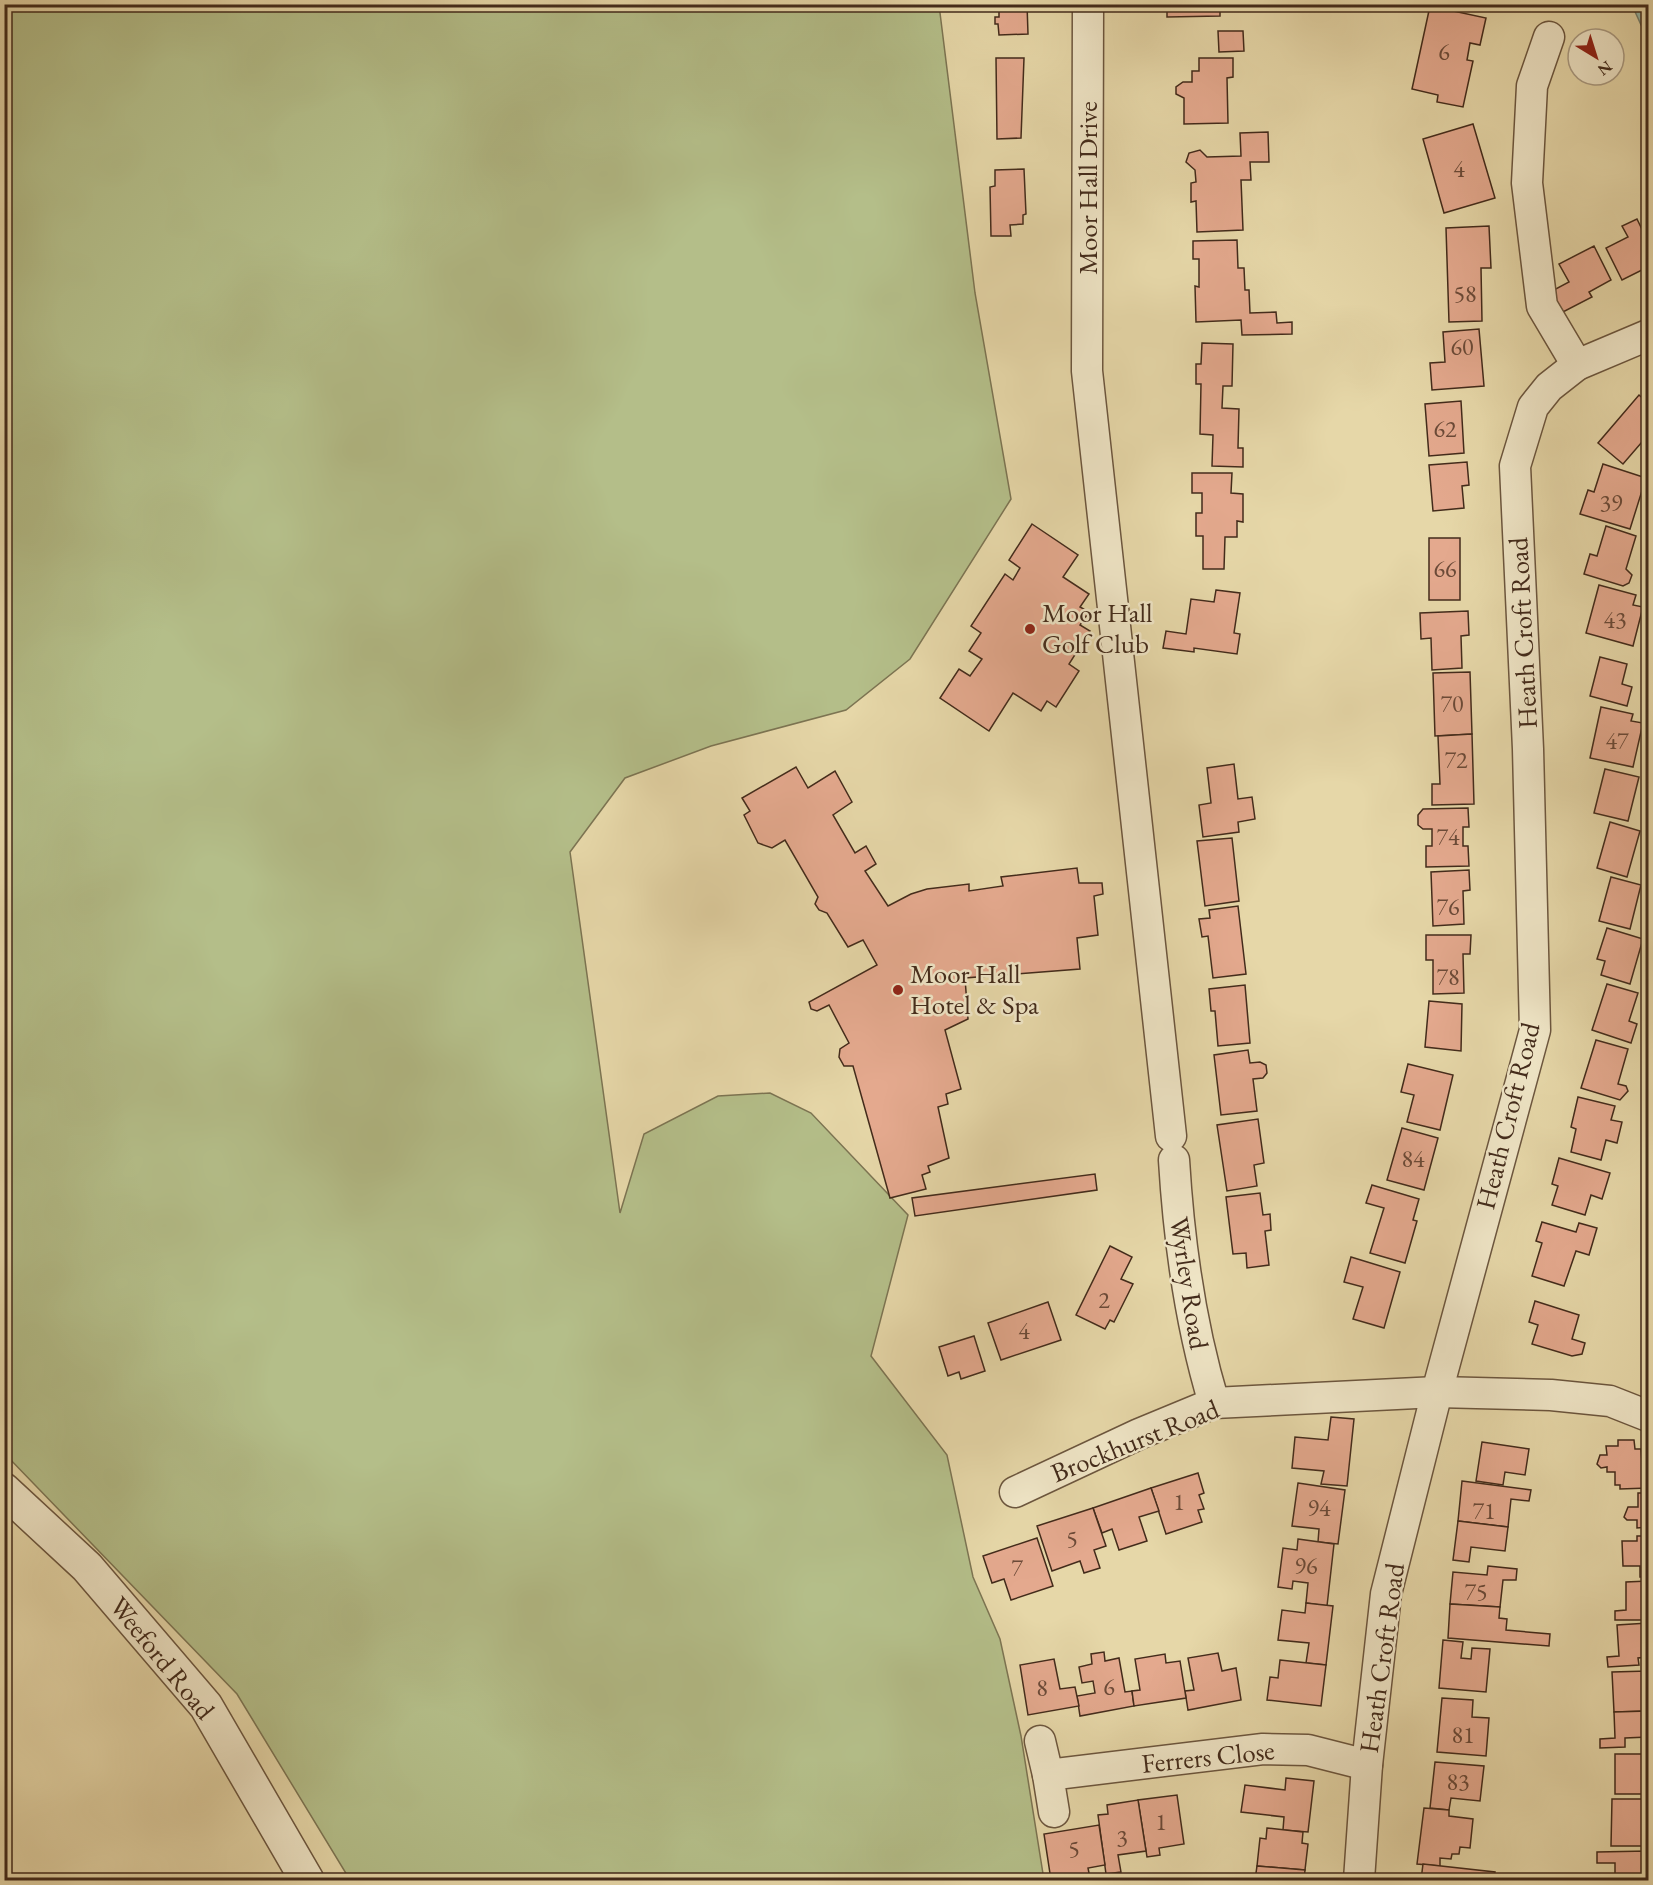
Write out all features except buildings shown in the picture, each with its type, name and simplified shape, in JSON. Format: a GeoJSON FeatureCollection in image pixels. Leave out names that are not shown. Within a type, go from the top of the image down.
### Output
{"type":"FeatureCollection","features":[{"type":"Feature","properties":{"kind":"street","name":"Moor Hall Drive"},"geometry":{"type":"LineString","coordinates":[[1089,4],[1087,371],[1173,1148]]}},
{"type":"Feature","properties":{"kind":"street"},"geometry":{"type":"LineString","coordinates":[[1549,37],[1532,86],[1527,183],[1542,306],[1577,365]]}},
{"type":"Feature","properties":{"kind":"street","name":"Heath Croft Road"},"geometry":{"type":"LineString","coordinates":[[1359,1881],[1366,1765],[1386,1594],[1437,1392],[1535,1030],[1528,749],[1515,466],[1533,407],[1549,387],[1577,365],[1648,335]]}},
{"type":"Feature","properties":{"kind":"street","name":"Wyrley Road"},"geometry":{"type":"LineString","coordinates":[[1173,1148],[1187,1295],[1200,1356],[1214,1403]]}},
{"type":"Feature","properties":{"kind":"street","name":"Brockhurst Road"},"geometry":{"type":"LineString","coordinates":[[1015,1492],[1139,1434],[1214,1403],[1437,1392],[1551,1395],[1610,1401],[1648,1416]]}},
{"type":"Feature","properties":{"kind":"street","name":"Weeford Road"},"geometry":{"type":"LineString","coordinates":[[4,1490],[87,1567],[206,1706],[307,1881]]}},
{"type":"Feature","properties":{"kind":"street"},"geometry":{"type":"LineString","coordinates":[[1040,1741],[1054,1812]]}},
{"type":"Feature","properties":{"kind":"street","name":"Ferrers Close"},"geometry":{"type":"LineString","coordinates":[[1048,1775],[1263,1749],[1308,1750],[1366,1765]]}},
{"type":"Feature","properties":{"kind":"green space"},"geometry":{"type":"Polygon","coordinates":[[[5,5],[939,5],[975,293],[1011,499],[910,659],[846,710],[711,746],[625,778],[570,852],[620,1213],[644,1134],[718,1096],[770,1093],[811,1113],[908,1215],[871,1356],[947,1455],[973,1577],[1000,1639],[1021,1736],[1044,1880],[350,1880],[237,1694],[5,1454],[5,5]]]}},
{"type":"Feature","properties":{"kind":"shaded area"},"geometry":{"type":"Polygon","coordinates":[[[1632,5],[1648,5],[1648,38],[1647,38],[1632,5]]]}},
{"type":"Feature","properties":{"kind":"place","name":"Moor Hall Golf Club"},"geometry":{"type":"Point","coordinates":[1030,629]}},
{"type":"Feature","properties":{"kind":"place","name":"Moor Hall Hotel & Spa"},"geometry":{"type":"Point","coordinates":[898,990]}}]}
